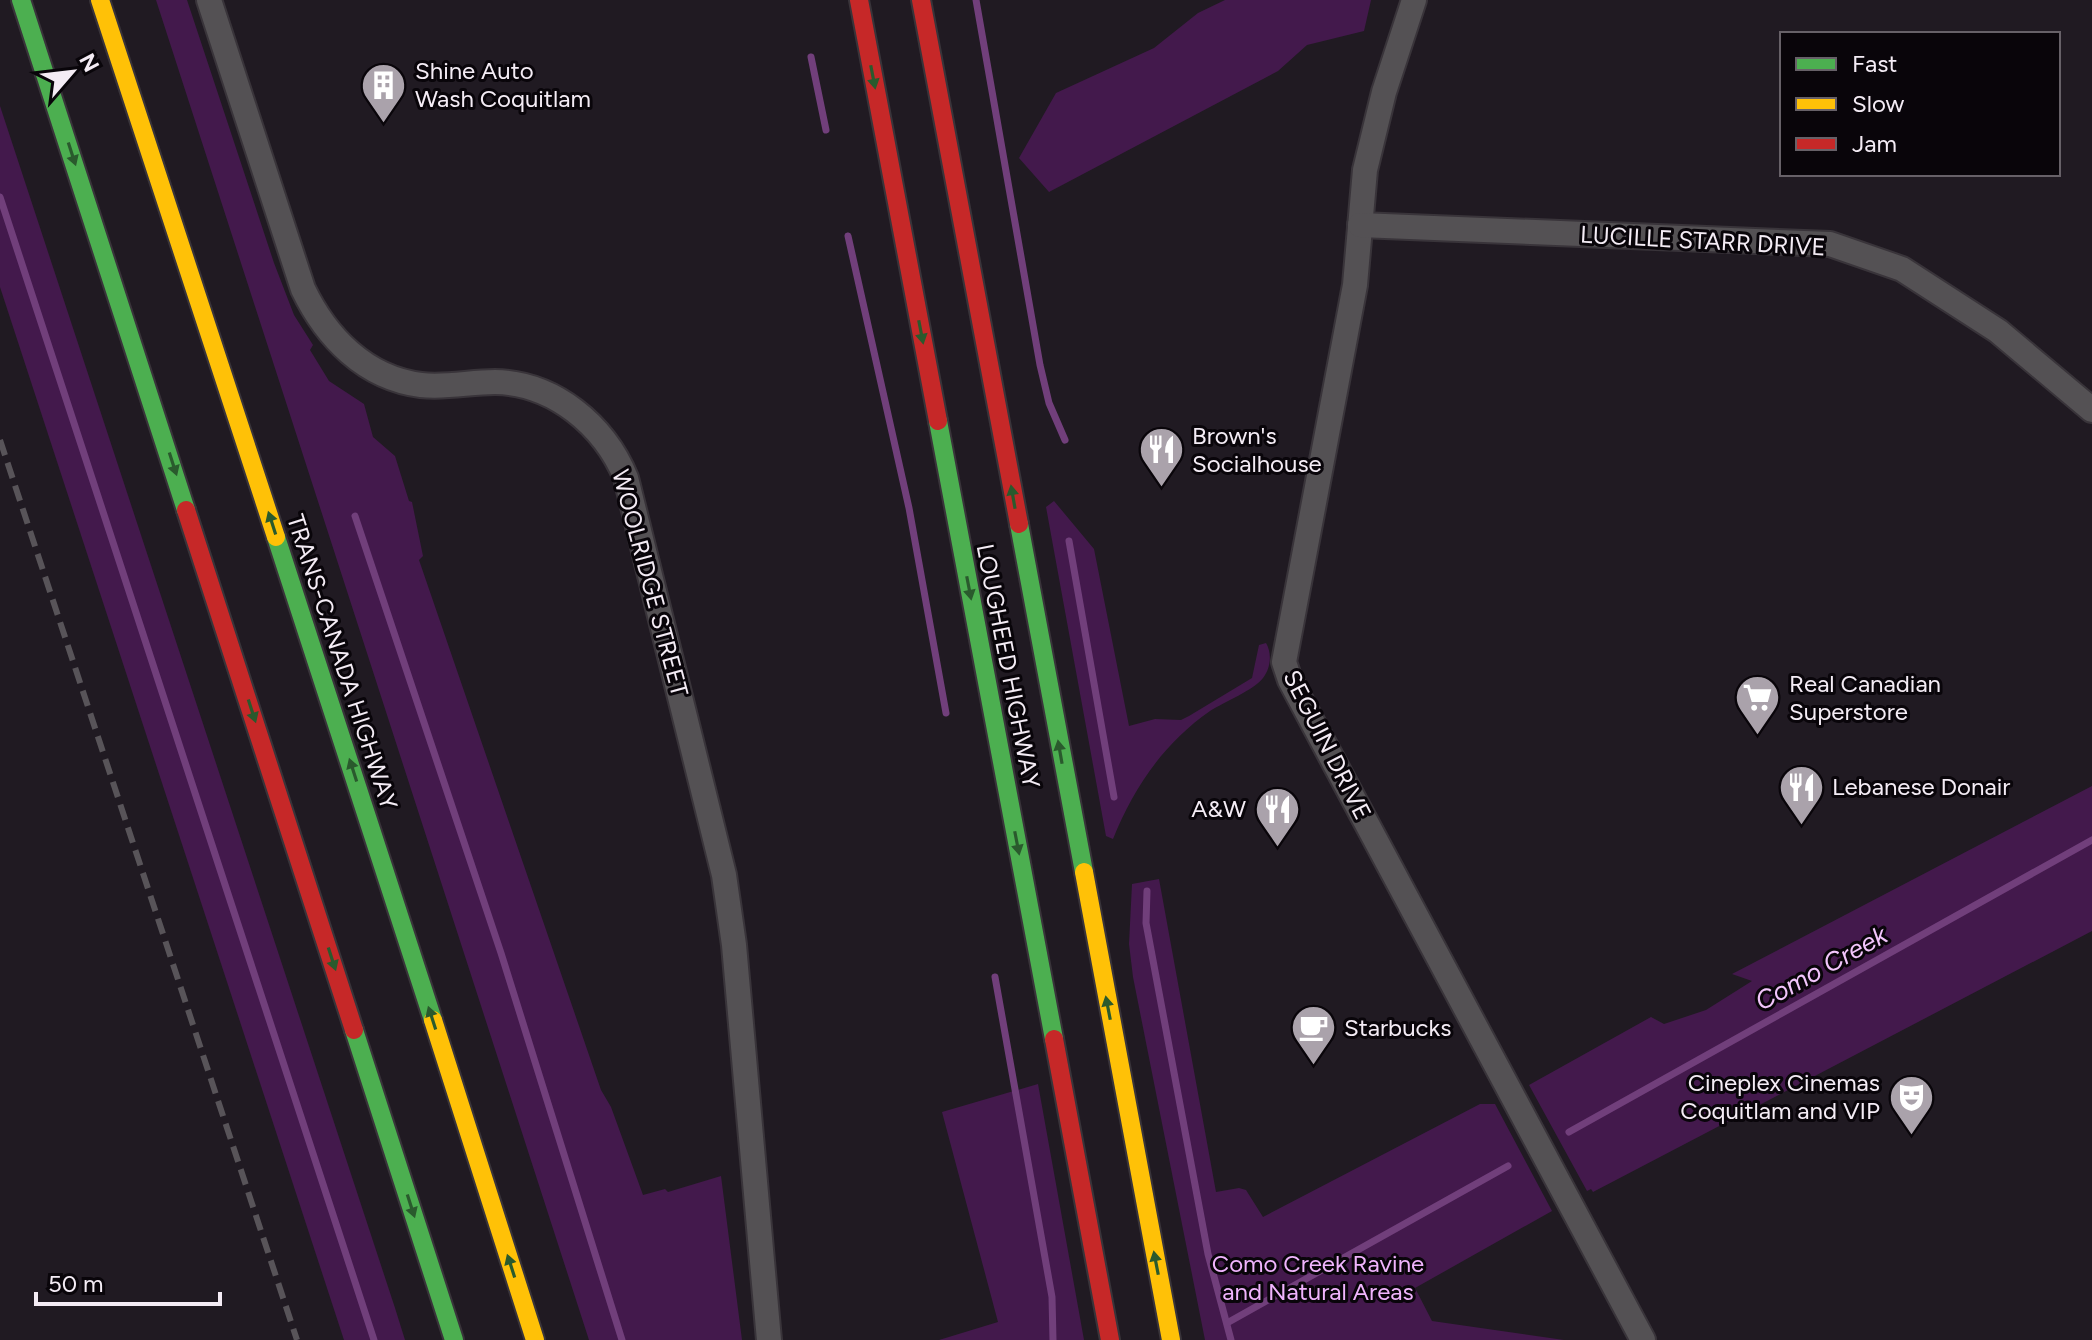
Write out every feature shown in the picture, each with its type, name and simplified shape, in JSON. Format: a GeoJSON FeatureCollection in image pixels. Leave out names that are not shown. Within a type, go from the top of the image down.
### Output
{"type":"FeatureCollection","features":[{"type":"Feature","properties":{"kind":"main road"},"geometry":{"type":"LineString","coordinates":[[21,0],[454,1340]]}},
{"type":"Feature","properties":{"kind":"main road","name":"TRANS-CANADA HIGHWAY"},"geometry":{"type":"LineString","coordinates":[[100,0],[357,782],[535,1340]]}},
{"type":"Feature","properties":{"kind":"main road","name":"LOUGHEED HIGHWAY"},"geometry":{"type":"LineString","coordinates":[[859,0],[1110,1340]]}},
{"type":"Feature","properties":{"kind":"main road","name":"LOUGHEED HIGHWAY"},"geometry":{"type":"LineString","coordinates":[[921,0],[1171,1340]]}},
{"type":"Feature","properties":{"kind":"street","name":"WOOLRIDGE STREET"},"geometry":{"type":"LineString","coordinates":[[209,0],[303,289],[335,340],[373,369],[419,385],[499,382],[530,388],[552,397],[588,421],[609,446],[622,470],[631,492],[718,844],[728,898],[769,1340]]}},
{"type":"Feature","properties":{"kind":"street","name":"SEGUIN DRIVE"},"geometry":{"type":"LineString","coordinates":[[1414,0],[1384,92],[1364,179],[1355,285],[1284,662],[1290,680],[1643,1340]]}},
{"type":"Feature","properties":{"kind":"street","name":"LUCILLE STARR DRIVE"},"geometry":{"type":"LineString","coordinates":[[1360,225],[1830,244],[1902,269],[1998,331],[2092,410]]}},
{"type":"Feature","properties":{"kind":"green space"},"geometry":{"type":"Polygon","coordinates":[[[156,0],[187,0],[294,315],[313,345],[310,350],[329,381],[364,404],[373,437],[395,456],[409,501],[412,502],[423,556],[419,560],[601,1090],[611,1107],[643,1195],[665,1189],[668,1192],[721,1176],[742,1340],[589,1340],[156,0]]]}},
{"type":"Feature","properties":{"kind":"green space"},"geometry":{"type":"Polygon","coordinates":[[[1225,0],[1371,0],[1364,31],[1307,45],[1278,71],[1049,192],[1019,158],[1056,93],[1154,48],[1198,13],[1225,0]]]}},
{"type":"Feature","properties":{"kind":"green space"},"geometry":{"type":"Polygon","coordinates":[[[0,106],[405,1340],[344,1340],[0,287],[0,106]]]}},
{"type":"Feature","properties":{"kind":"green space"},"geometry":{"type":"Polygon","coordinates":[[[1054,501],[1094,549],[1129,726],[1155,719],[1181,720],[1189,716],[1252,678],[1259,645],[1266,643],[1269,651],[1268,670],[1259,682],[1210,711],[1165,752],[1141,784],[1113,839],[1106,836],[1046,507],[1054,501]]]}},
{"type":"Feature","properties":{"kind":"green space"},"geometry":{"type":"Polygon","coordinates":[[[2092,786],[2092,931],[1593,1192],[1591,1189],[1587,1191],[1529,1085],[1651,1017],[1664,1024],[1706,1010],[1752,981],[1732,974],[2092,786]]]}},
{"type":"Feature","properties":{"kind":"green space","name":"Como Creek Ravine and Natural Areas"},"geometry":{"type":"Polygon","coordinates":[[[1159,879],[1216,1192],[1239,1188],[1246,1190],[1263,1217],[1480,1104],[1495,1104],[1552,1211],[1415,1288],[1432,1321],[1564,1340],[1205,1340],[1129,944],[1132,884],[1159,879]]]}},
{"type":"Feature","properties":{"kind":"green space"},"geometry":{"type":"Polygon","coordinates":[[[1038,1084],[1084,1340],[939,1340],[998,1322],[942,1112],[1038,1084]]]}},
{"type":"Feature","properties":{"kind":"waterway"},"geometry":{"type":"LineString","coordinates":[[976,0],[1040,365],[1049,403],[1065,440]]}},
{"type":"Feature","properties":{"kind":"waterway"},"geometry":{"type":"LineString","coordinates":[[811,57],[826,130]]}},
{"type":"Feature","properties":{"kind":"waterway"},"geometry":{"type":"LineString","coordinates":[[0,197],[374,1340]]}},
{"type":"Feature","properties":{"kind":"waterway"},"geometry":{"type":"LineString","coordinates":[[848,236],[909,508],[946,713]]}},
{"type":"Feature","properties":{"kind":"waterway"},"geometry":{"type":"LineString","coordinates":[[355,516],[501,953],[622,1340]]}},
{"type":"Feature","properties":{"kind":"waterway"},"geometry":{"type":"LineString","coordinates":[[1069,541],[1114,797]]}},
{"type":"Feature","properties":{"kind":"waterway","name":"Como Creek"},"geometry":{"type":"LineString","coordinates":[[1569,1132],[2092,840]]}},
{"type":"Feature","properties":{"kind":"waterway"},"geometry":{"type":"LineString","coordinates":[[1147,891],[1146,923],[1208,1254],[1231,1340]]}},
{"type":"Feature","properties":{"kind":"waterway"},"geometry":{"type":"LineString","coordinates":[[995,977],[1052,1297],[1053,1340]]}},
{"type":"Feature","properties":{"kind":"waterway","name":"Como Creek"},"geometry":{"type":"LineString","coordinates":[[1227,1323],[1508,1166]]}},
{"type":"Feature","properties":{"kind":"railway"},"geometry":{"type":"LineString","coordinates":[[0,440],[297,1340]]}},
{"type":"Feature","properties":{"kind":"traffic: fast"},"geometry":{"type":"LineString","coordinates":[[21,0],[186,510]]}},
{"type":"Feature","properties":{"kind":"traffic: fast"},"geometry":{"type":"LineString","coordinates":[[938,421],[1054,1039]]}},
{"type":"Feature","properties":{"kind":"traffic: fast"},"geometry":{"type":"LineString","coordinates":[[1019,524],[1084,872]]}},
{"type":"Feature","properties":{"kind":"traffic: fast"},"geometry":{"type":"LineString","coordinates":[[276,537],[433,1020]]}},
{"type":"Feature","properties":{"kind":"traffic: fast"},"geometry":{"type":"LineString","coordinates":[[354,1030],[454,1340]]}},
{"type":"Feature","properties":{"kind":"traffic: slow"},"geometry":{"type":"LineString","coordinates":[[100,0],[276,537]]}},
{"type":"Feature","properties":{"kind":"traffic: slow"},"geometry":{"type":"LineString","coordinates":[[1084,872],[1171,1340]]}},
{"type":"Feature","properties":{"kind":"traffic: slow"},"geometry":{"type":"LineString","coordinates":[[433,1020],[535,1340]]}},
{"type":"Feature","properties":{"kind":"traffic: jam"},"geometry":{"type":"LineString","coordinates":[[859,0],[938,421]]}},
{"type":"Feature","properties":{"kind":"traffic: jam"},"geometry":{"type":"LineString","coordinates":[[921,0],[1019,524]]}},
{"type":"Feature","properties":{"kind":"traffic: jam"},"geometry":{"type":"LineString","coordinates":[[186,510],[354,1030]]}},
{"type":"Feature","properties":{"kind":"traffic: jam"},"geometry":{"type":"LineString","coordinates":[[1054,1039],[1110,1340]]}},
{"type":"Feature","properties":{"kind":"place","name":"Shine Auto Wash Coquitlam"},"geometry":{"type":"Point","coordinates":[384,124]}},
{"type":"Feature","properties":{"kind":"place","name":"Brown's Socialhouse"},"geometry":{"type":"Point","coordinates":[1161,489]}},
{"type":"Feature","properties":{"kind":"place","name":"Real Canadian Superstore"},"geometry":{"type":"Point","coordinates":[1758,737]}},
{"type":"Feature","properties":{"kind":"place","name":"Lebanese Donair"},"geometry":{"type":"Point","coordinates":[1801,826]}},
{"type":"Feature","properties":{"kind":"place","name":"A&W"},"geometry":{"type":"Point","coordinates":[1277,848]}},
{"type":"Feature","properties":{"kind":"place","name":"Starbucks"},"geometry":{"type":"Point","coordinates":[1313,1067]}},
{"type":"Feature","properties":{"kind":"place","name":"Cineplex Cinemas Coquitlam and VIP"},"geometry":{"type":"Point","coordinates":[1911,1136]}}]}
